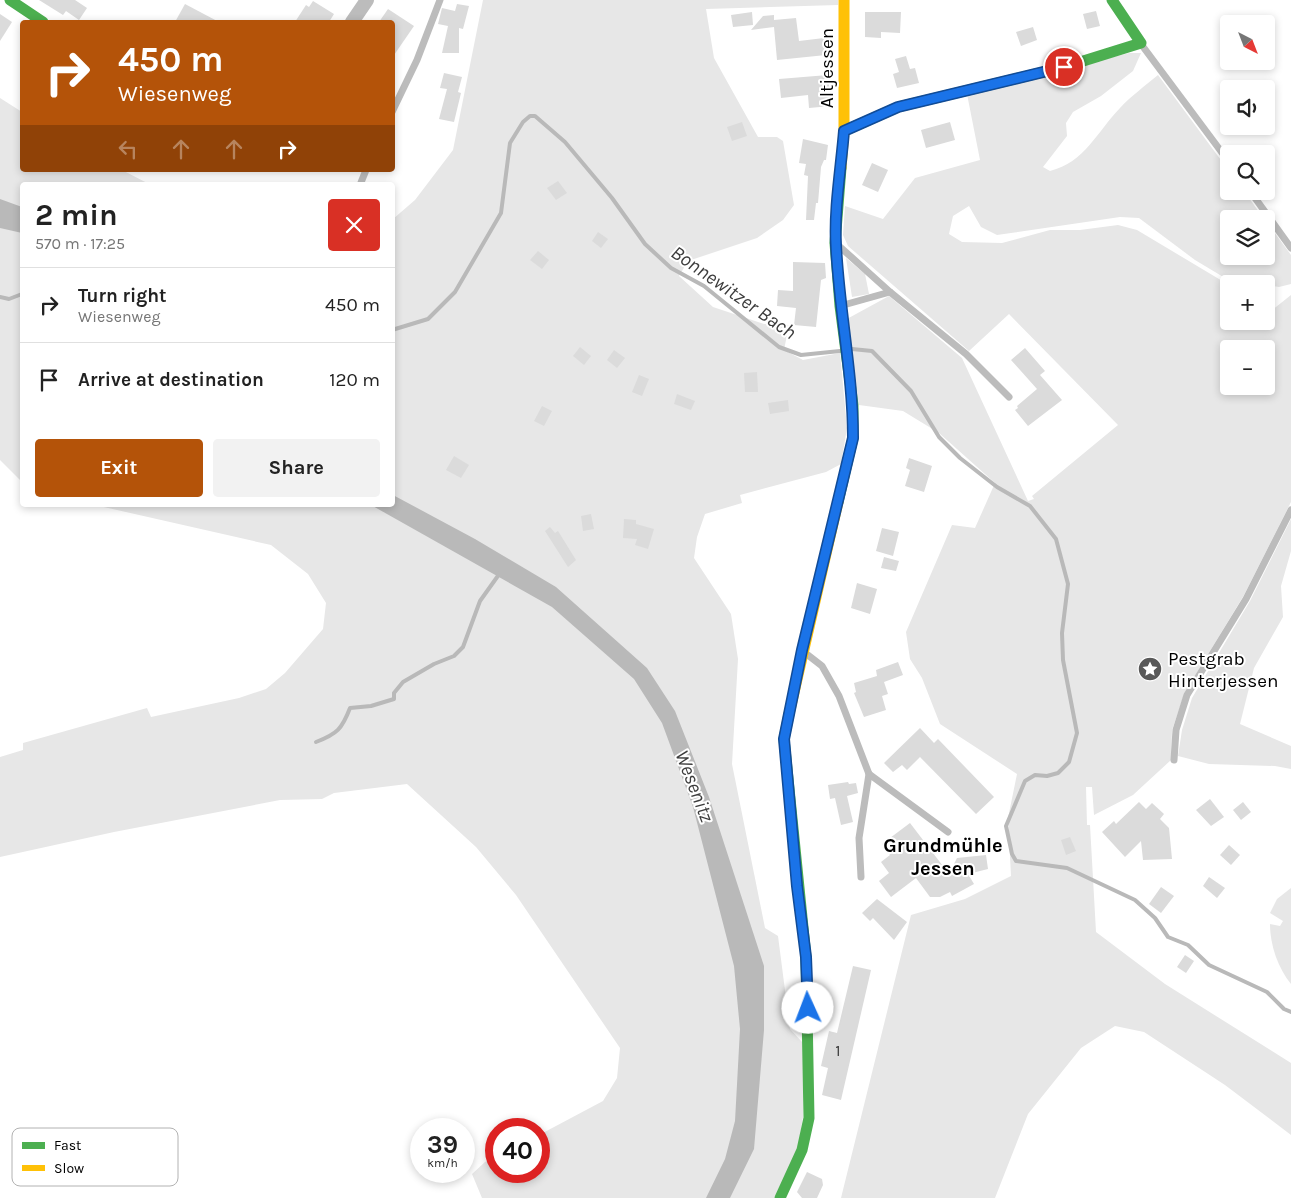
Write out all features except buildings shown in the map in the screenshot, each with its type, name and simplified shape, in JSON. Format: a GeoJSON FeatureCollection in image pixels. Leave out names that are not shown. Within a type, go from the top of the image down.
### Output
{"type":"FeatureCollection","features":[{"type":"Feature","properties":{"kind":"street"},"geometry":{"type":"LineString","coordinates":[[10,0],[40,20]]}},
{"type":"Feature","properties":{"kind":"street"},"geometry":{"type":"LineString","coordinates":[[353,20],[367,0]]}},
{"type":"Feature","properties":{"kind":"street","name":"Altjessen"},"geometry":{"type":"LineString","coordinates":[[780,1198],[802,1150],[809,1118],[806,957],[797,886],[784,739],[802,650],[853,438],[854,405],[840,306],[835,243],[844,131],[844,0]]}},
{"type":"Feature","properties":{"kind":"street"},"geometry":{"type":"LineString","coordinates":[[844,131],[898,107],[1064,67],[1141,43],[1112,0]]}},
{"type":"Feature","properties":{"kind":"lane"},"geometry":{"type":"LineString","coordinates":[[395,106],[417,60],[440,0]]}},
{"type":"Feature","properties":{"kind":"lane"},"geometry":{"type":"LineString","coordinates":[[1141,43],[1220,150]]}},
{"type":"Feature","properties":{"kind":"lane"},"geometry":{"type":"LineString","coordinates":[[1256,200],[1291,248]]}},
{"type":"Feature","properties":{"kind":"lane"},"geometry":{"type":"LineString","coordinates":[[835,243],[890,292],[966,354],[1009,397]]}},
{"type":"Feature","properties":{"kind":"lane"},"geometry":{"type":"LineString","coordinates":[[840,306],[890,292]]}},
{"type":"Feature","properties":{"kind":"lane"},"geometry":{"type":"LineString","coordinates":[[1174,760],[1176,730],[1187,695],[1246,598],[1291,510]]}},
{"type":"Feature","properties":{"kind":"lane"},"geometry":{"type":"LineString","coordinates":[[802,650],[822,666],[839,696],[869,774],[859,838],[861,877]]}},
{"type":"Feature","properties":{"kind":"lane"},"geometry":{"type":"LineString","coordinates":[[869,774],[948,832]]}},
{"type":"Feature","properties":{"kind":"shaded area"},"geometry":{"type":"Polygon","coordinates":[[[483,0],[838,0],[838,5],[706,9],[714,58],[758,137],[777,137],[783,141],[794,205],[783,220],[757,238],[688,261],[679,276],[713,307],[764,324],[789,325],[784,350],[803,360],[840,353],[847,428],[841,464],[826,472],[740,495],[742,503],[705,514],[697,537],[694,558],[731,614],[738,659],[732,764],[765,928],[778,936],[790,1029],[803,1043],[803,1117],[798,1148],[774,1198],[482,1198],[475,1181],[475,1171],[485,1162],[485,1183],[550,1183],[550,1129],[603,1101],[617,1078],[620,1048],[516,895],[476,847],[407,784],[334,793],[322,799],[280,800],[114,832],[0,857],[0,757],[23,750],[23,743],[147,708],[151,717],[239,698],[266,689],[285,673],[323,629],[326,603],[308,574],[271,545],[104,507],[395,507],[395,217],[415,200],[453,150],[483,0]]]}},
{"type":"Feature","properties":{"kind":"shaded area"},"geometry":{"type":"Polygon","coordinates":[[[1129,53],[1141,53],[1133,71],[1101,96],[1073,112],[1066,123],[1067,136],[1043,167],[1050,171],[1062,167],[1081,154],[1124,104],[1158,75],[1220,159],[1220,200],[1250,200],[1258,210],[1220,210],[1220,265],[1275,265],[1275,233],[1291,255],[1291,284],[1279,287],[1275,286],[1275,275],[1220,275],[1195,260],[1139,218],[1120,217],[997,235],[981,227],[969,206],[953,216],[949,234],[962,242],[1002,243],[1050,230],[1080,230],[1118,225],[1137,230],[1220,280],[1220,330],[1275,330],[1275,308],[1291,295],[1291,502],[1244,595],[1185,692],[1172,730],[1171,760],[1133,795],[1094,815],[1092,787],[1086,787],[1087,825],[1090,825],[1096,932],[1165,984],[1291,1063],[1291,1135],[1225,1085],[1144,1032],[1115,1026],[1081,1048],[1028,1114],[995,1198],[841,1198],[911,915],[965,899],[1011,876],[1008,818],[1017,774],[940,724],[922,678],[910,659],[906,632],[952,525],[975,528],[995,483],[939,433],[903,411],[859,405],[845,320],[889,296],[962,358],[1028,501],[1034,499],[1032,496],[1118,425],[1009,314],[969,351],[848,246],[843,235],[845,206],[883,219],[915,178],[980,160],[967,94],[1129,53]]]}},
{"type":"Feature","properties":{"kind":"shaded area"},"geometry":{"type":"Polygon","coordinates":[[[0,98],[20,111],[20,172],[126,172],[145,182],[20,182],[20,480],[0,460],[0,98]]]}},
{"type":"Feature","properties":{"kind":"shaded area"},"geometry":{"type":"Polygon","coordinates":[[[846,258],[865,274],[869,294],[852,297],[846,258]]]}},
{"type":"Feature","properties":{"kind":"shaded area"},"geometry":{"type":"Polygon","coordinates":[[[1291,519],[1291,551],[1281,586],[1283,617],[1254,668],[1240,724],[1291,746],[1291,769],[1275,766],[1209,764],[1178,756],[1182,730],[1192,698],[1250,601],[1291,519]]]}},
{"type":"Feature","properties":{"kind":"shaded area"},"geometry":{"type":"Polygon","coordinates":[[[1291,888],[1291,984],[1279,964],[1270,932],[1270,924],[1280,926],[1283,921],[1270,913],[1277,899],[1291,888]]]}},
{"type":"Feature","properties":{"kind":"water"},"geometry":{"type":"Polygon","coordinates":[[[0,199],[20,206],[20,233],[0,228],[0,199]]]}},
{"type":"Feature","properties":{"kind":"water","name":"Wesenitz"},"geometry":{"type":"Polygon","coordinates":[[[395,496],[475,539],[556,587],[647,668],[675,711],[709,797],[764,966],[764,1030],[754,1149],[730,1198],[706,1198],[725,1159],[735,1121],[740,1029],[734,966],[693,807],[662,723],[634,679],[552,607],[375,507],[395,507],[395,496]]]}},
{"type":"Feature","properties":{"kind":"waterway","name":"Bonnewitzer Bach"},"geometry":{"type":"LineString","coordinates":[[395,329],[428,319],[455,292],[501,213],[510,143],[523,122],[530,116],[535,116],[565,142],[612,198],[645,244],[671,268],[704,286],[779,347],[801,355],[840,351]]}},
{"type":"Feature","properties":{"kind":"waterway"},"geometry":{"type":"LineString","coordinates":[[0,297],[9,299],[20,295]]}},
{"type":"Feature","properties":{"kind":"waterway","name":"Bonnewitzer Bach"},"geometry":{"type":"LineString","coordinates":[[852,349],[872,351],[911,391],[939,437],[960,458],[997,487],[1030,506],[1056,539],[1068,584],[1062,633],[1063,660],[1077,733],[1069,762],[1058,773],[1047,776],[1035,775],[1025,781],[1006,826],[1012,854],[1016,861],[1067,868],[1135,900],[1155,918],[1168,937],[1188,945],[1209,965],[1267,992],[1284,1009],[1291,1012]]}},
{"type":"Feature","properties":{"kind":"waterway"},"geometry":{"type":"LineString","coordinates":[[316,742],[338,730],[350,708],[371,706],[394,699],[394,693],[403,682],[434,664],[454,656],[463,647],[480,601],[500,573]]}},
{"type":"Feature","properties":{"kind":"traffic: fast"},"geometry":{"type":"LineString","coordinates":[[10,0],[40,20]]}},
{"type":"Feature","properties":{"kind":"traffic: fast"},"geometry":{"type":"LineString","coordinates":[[844,131],[898,107],[1064,67],[1141,43],[1112,0]]}},
{"type":"Feature","properties":{"kind":"traffic: fast"},"geometry":{"type":"LineString","coordinates":[[838,502],[853,438],[853,405],[840,306],[835,243],[841,168]]}},
{"type":"Feature","properties":{"kind":"traffic: fast"},"geometry":{"type":"LineString","coordinates":[[780,1198],[802,1150],[809,1118],[806,957],[784,739],[789,714]]}},
{"type":"Feature","properties":{"kind":"traffic: slow"},"geometry":{"type":"LineString","coordinates":[[841,168],[844,131],[844,0]]}},
{"type":"Feature","properties":{"kind":"traffic: slow"},"geometry":{"type":"LineString","coordinates":[[789,714],[838,502]]}},
{"type":"Feature","properties":{"kind":"place","name":"Pestgrab Hinterjessen"},"geometry":{"type":"Point","coordinates":[1150,669]}},
{"type":"Feature","properties":{"kind":"district","name":"Grundmühle Jessen"},"geometry":{"type":"Point","coordinates":[943,856]}},
{"type":"Feature","properties":{"kind":"route"},"geometry":{"type":"LineString","coordinates":[[808,1008],[806,957],[784,758],[784,739],[787,715],[853,438],[854,405],[840,306],[835,243],[844,131],[898,107],[1064,67]]}}]}
